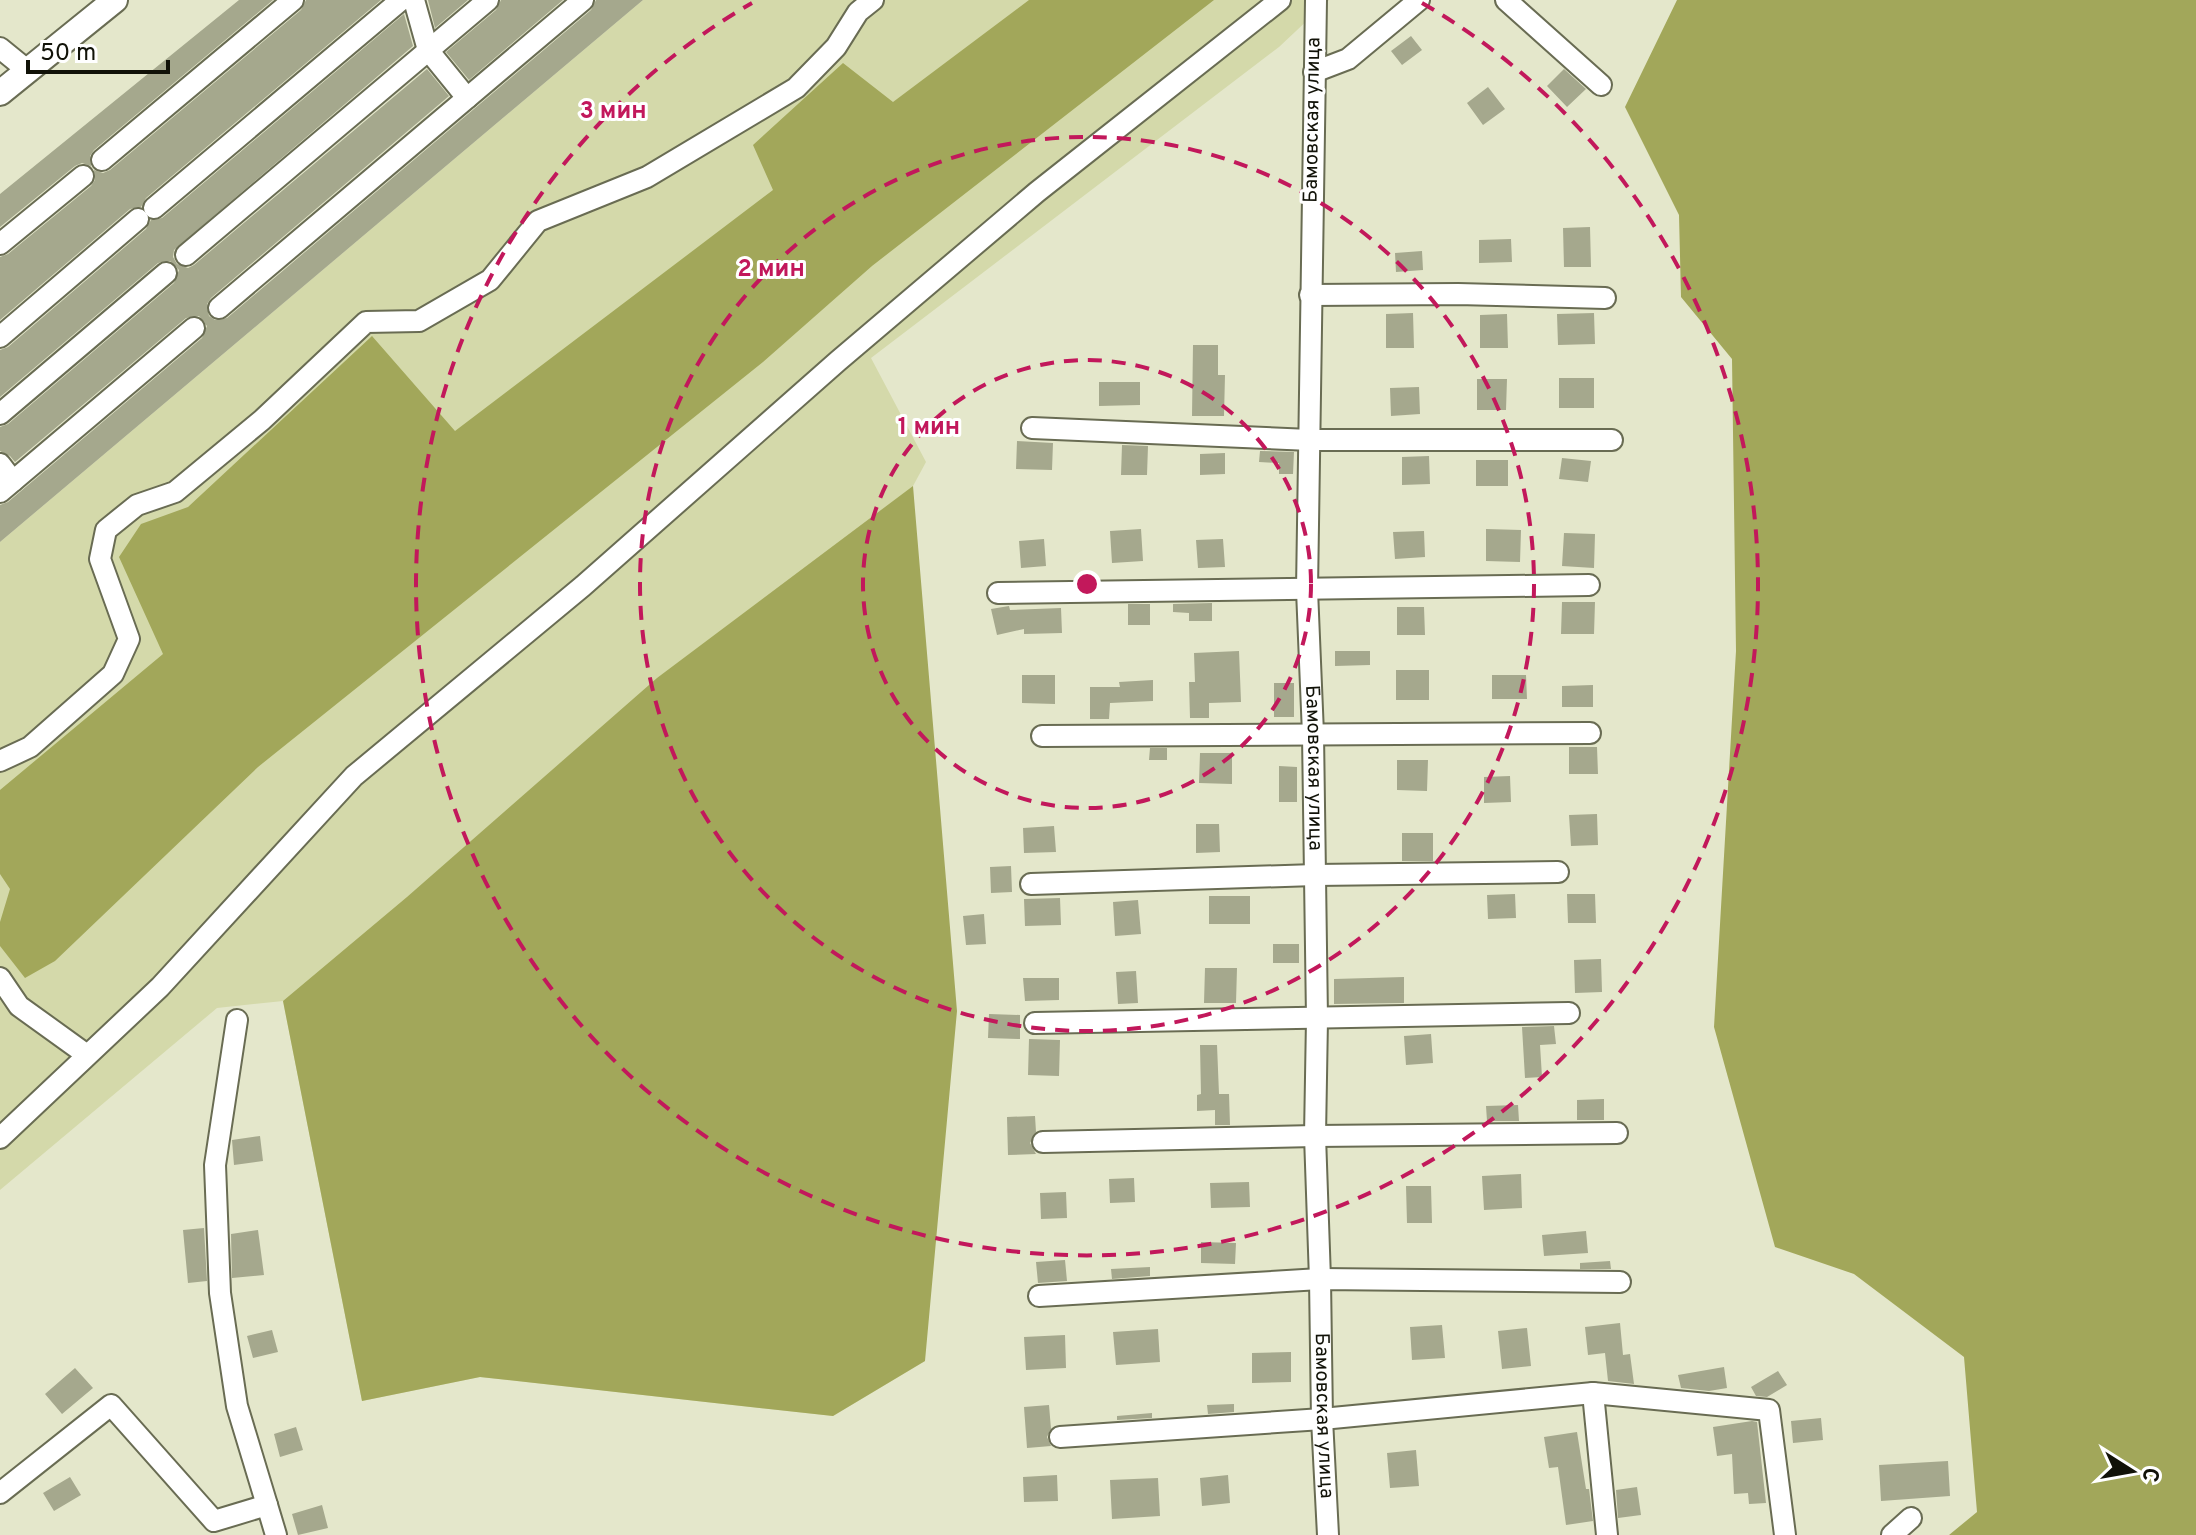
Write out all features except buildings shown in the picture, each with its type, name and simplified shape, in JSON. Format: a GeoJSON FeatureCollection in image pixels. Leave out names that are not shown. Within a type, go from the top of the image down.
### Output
{"type":"FeatureCollection","features":[{"type":"Feature","properties":{"kind":"main road"},"geometry":{"type":"LineString","coordinates":[[0,93],[115,0]]}},
{"type":"Feature","properties":{"kind":"street"},"geometry":{"type":"LineString","coordinates":[[102,160],[293,0]]}},
{"type":"Feature","properties":{"kind":"street"},"geometry":{"type":"LineString","coordinates":[[0,337],[401,0]]}},
{"type":"Feature","properties":{"kind":"street"},"geometry":{"type":"LineString","coordinates":[[414,0],[428,50],[467,98]]}},
{"type":"Feature","properties":{"kind":"street"},"geometry":{"type":"LineString","coordinates":[[186,255],[488,0]]}},
{"type":"Feature","properties":{"kind":"street"},"geometry":{"type":"LineString","coordinates":[[219,308],[583,0]]}},
{"type":"Feature","properties":{"kind":"street"},"geometry":{"type":"LineString","coordinates":[[0,761],[30,747],[113,674],[129,639],[100,559],[106,530],[137,505],[175,492],[262,420],[366,322],[419,321],[490,280],[538,221],[647,177],[796,88],[836,47],[858,12],[873,0]]}},
{"type":"Feature","properties":{"kind":"street"},"geometry":{"type":"LineString","coordinates":[[0,1138],[160,987],[354,776],[583,586],[838,361],[1037,192],[1280,0]]}},
{"type":"Feature","properties":{"kind":"street","name":"Бамовская улица"},"geometry":{"type":"LineString","coordinates":[[1316,0],[1307,590],[1313,734],[1317,1019],[1315,1136],[1328,1535]]}},
{"type":"Feature","properties":{"kind":"street"},"geometry":{"type":"LineString","coordinates":[[1314,72],[1348,59],[1419,0]]}},
{"type":"Feature","properties":{"kind":"street"},"geometry":{"type":"LineString","coordinates":[[1506,0],[1601,85]]}},
{"type":"Feature","properties":{"kind":"street"},"geometry":{"type":"LineString","coordinates":[[0,48],[27,70]]}},
{"type":"Feature","properties":{"kind":"street"},"geometry":{"type":"LineString","coordinates":[[0,244],[83,176]]}},
{"type":"Feature","properties":{"kind":"street"},"geometry":{"type":"LineString","coordinates":[[0,414],[166,273]]}},
{"type":"Feature","properties":{"kind":"street"},"geometry":{"type":"LineString","coordinates":[[1310,295],[1458,294],[1605,298]]}},
{"type":"Feature","properties":{"kind":"street"},"geometry":{"type":"LineString","coordinates":[[0,464],[7,486],[194,328]]}},
{"type":"Feature","properties":{"kind":"street"},"geometry":{"type":"LineString","coordinates":[[1032,428],[1310,440],[1612,440]]}},
{"type":"Feature","properties":{"kind":"street"},"geometry":{"type":"LineString","coordinates":[[998,593],[1589,585]]}},
{"type":"Feature","properties":{"kind":"street"},"geometry":{"type":"LineString","coordinates":[[1042,736],[1590,733]]}},
{"type":"Feature","properties":{"kind":"street"},"geometry":{"type":"LineString","coordinates":[[1031,884],[1315,875],[1558,872]]}},
{"type":"Feature","properties":{"kind":"street"},"geometry":{"type":"LineString","coordinates":[[0,978],[19,1006],[87,1055]]}},
{"type":"Feature","properties":{"kind":"street"},"geometry":{"type":"LineString","coordinates":[[1035,1023],[1569,1013]]}},
{"type":"Feature","properties":{"kind":"street"},"geometry":{"type":"LineString","coordinates":[[237,1020],[215,1165],[220,1293],[237,1406],[276,1535]]}},
{"type":"Feature","properties":{"kind":"street"},"geometry":{"type":"LineString","coordinates":[[1043,1142],[1617,1133]]}},
{"type":"Feature","properties":{"kind":"street"},"geometry":{"type":"LineString","coordinates":[[1039,1296],[1320,1279],[1620,1282]]}},
{"type":"Feature","properties":{"kind":"street"},"geometry":{"type":"LineString","coordinates":[[1593,1393],[1607,1535]]}},
{"type":"Feature","properties":{"kind":"street"},"geometry":{"type":"LineString","coordinates":[[1060,1437],[1322,1419],[1593,1393],[1769,1410],[1785,1535]]}},
{"type":"Feature","properties":{"kind":"street"},"geometry":{"type":"LineString","coordinates":[[0,1493],[111,1405],[214,1521],[267,1505]]}},
{"type":"Feature","properties":{"kind":"street"},"geometry":{"type":"LineString","coordinates":[[1892,1535],[1911,1518]]}},
{"type":"Feature","properties":{"kind":"green space"},"geometry":{"type":"Polygon","coordinates":[[[643,0],[1329,0],[1279,47],[871,358],[926,462],[913,486],[925,1361],[833,1416],[480,1377],[362,1401],[283,1001],[217,1008],[0,1190],[0,542],[643,0]]]}},
{"type":"Feature","properties":{"kind":"green space"},"geometry":{"type":"Polygon","coordinates":[[[1029,0],[1214,0],[872,266],[763,362],[258,767],[55,961],[25,978],[0,946],[0,922],[10,889],[0,874],[0,790],[163,654],[119,557],[141,524],[188,507],[372,336],[455,431],[773,190],[753,145],[843,63],[893,102],[1029,0]]]}},
{"type":"Feature","properties":{"kind":"green space"},"geometry":{"type":"Polygon","coordinates":[[[1677,0],[2196,0],[2196,1535],[1949,1535],[1977,1512],[1964,1357],[1854,1274],[1775,1247],[1714,1027],[1736,651],[1732,359],[1681,297],[1679,215],[1625,107],[1677,0]]]}},
{"type":"Feature","properties":{"kind":"green space"},"geometry":{"type":"Polygon","coordinates":[[[913,486],[957,1011],[925,1361],[833,1416],[480,1377],[362,1401],[283,1001],[657,678],[913,486]]]}}]}
